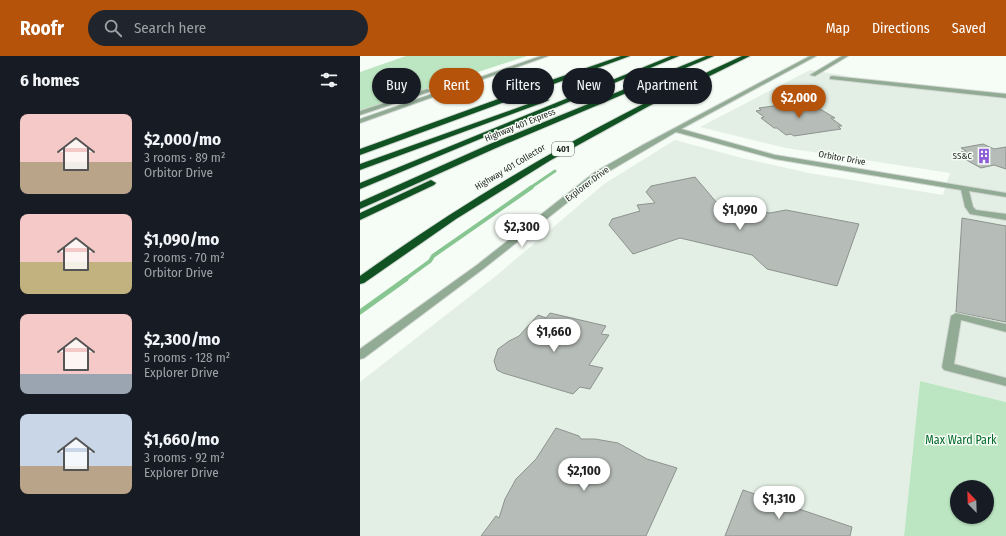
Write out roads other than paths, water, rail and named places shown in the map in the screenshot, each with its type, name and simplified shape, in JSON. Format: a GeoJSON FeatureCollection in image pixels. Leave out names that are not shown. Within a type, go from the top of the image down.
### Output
{"type":"FeatureCollection","features":[{"type":"Feature","properties":{"kind":"highway"},"geometry":{"type":"LineString","coordinates":[[360,152],[534,88],[627,56]]}},
{"type":"Feature","properties":{"kind":"highway","name":"Highway 401 Express"},"geometry":{"type":"LineString","coordinates":[[615,81],[676,56]]}},
{"type":"Feature","properties":{"kind":"highway","name":"Highway 401 Express"},"geometry":{"type":"LineString","coordinates":[[360,206],[487,149],[711,56]]}},
{"type":"Feature","properties":{"kind":"highway","name":"Highway 401 Collector"},"geometry":{"type":"LineString","coordinates":[[360,281],[389,259],[487,194],[563,149],[614,120],[747,56]]}},
{"type":"Feature","properties":{"kind":"highway"},"geometry":{"type":"LineString","coordinates":[[360,167],[562,96]]}},
{"type":"Feature","properties":{"kind":"highway","name":"Highway 401 Express"},"geometry":{"type":"LineString","coordinates":[[360,186],[562,103]]}},
{"type":"Feature","properties":{"kind":"highway"},"geometry":{"type":"LineString","coordinates":[[360,217],[522,141],[549,124]]}},
{"type":"Feature","properties":{"kind":"highway"},"geometry":{"type":"LineString","coordinates":[[360,276],[389,259]]}},
{"type":"Feature","properties":{"kind":"street"},"geometry":{"type":"LineString","coordinates":[[360,113],[532,56]]}},
{"type":"Feature","properties":{"kind":"street"},"geometry":{"type":"LineString","coordinates":[[360,121],[546,56]]}},
{"type":"Feature","properties":{"kind":"street","name":"Explorer Drive"},"geometry":{"type":"LineString","coordinates":[[360,355],[480,267],[598,174],[643,147],[814,56]]}},
{"type":"Feature","properties":{"kind":"street"},"geometry":{"type":"LineString","coordinates":[[813,76],[846,56]]}},
{"type":"Feature","properties":{"kind":"street"},"geometry":{"type":"LineString","coordinates":[[832,78],[1006,96]]}},
{"type":"Feature","properties":{"kind":"street","name":"Orbitor Drive"},"geometry":{"type":"LineString","coordinates":[[676,130],[775,156],[1006,195]]}},
{"type":"Feature","properties":{"kind":"street"},"geometry":{"type":"LineString","coordinates":[[964,188],[969,207],[973,212],[1006,217]]}},
{"type":"Feature","properties":{"kind":"street"},"geometry":{"type":"LineString","coordinates":[[1006,328],[956,316],[948,367],[1006,382]]}},
{"type":"Feature","properties":{"kind":"waterway"},"geometry":{"type":"LineString","coordinates":[[530,188],[555,171]]}},
{"type":"Feature","properties":{"kind":"waterway"},"geometry":{"type":"LineString","coordinates":[[404,280],[430,261],[433,256],[532,187]]}},
{"type":"Feature","properties":{"kind":"waterway"},"geometry":{"type":"LineString","coordinates":[[360,312],[406,279]]}},
{"type":"Feature","properties":{"kind":"place","name":"SS&C"},"geometry":{"type":"Point","coordinates":[984,156]}},
{"type":"Feature","properties":{"kind":"park label","name":"Max Ward Park"},"geometry":{"type":"Point","coordinates":[961,440]}}]}
